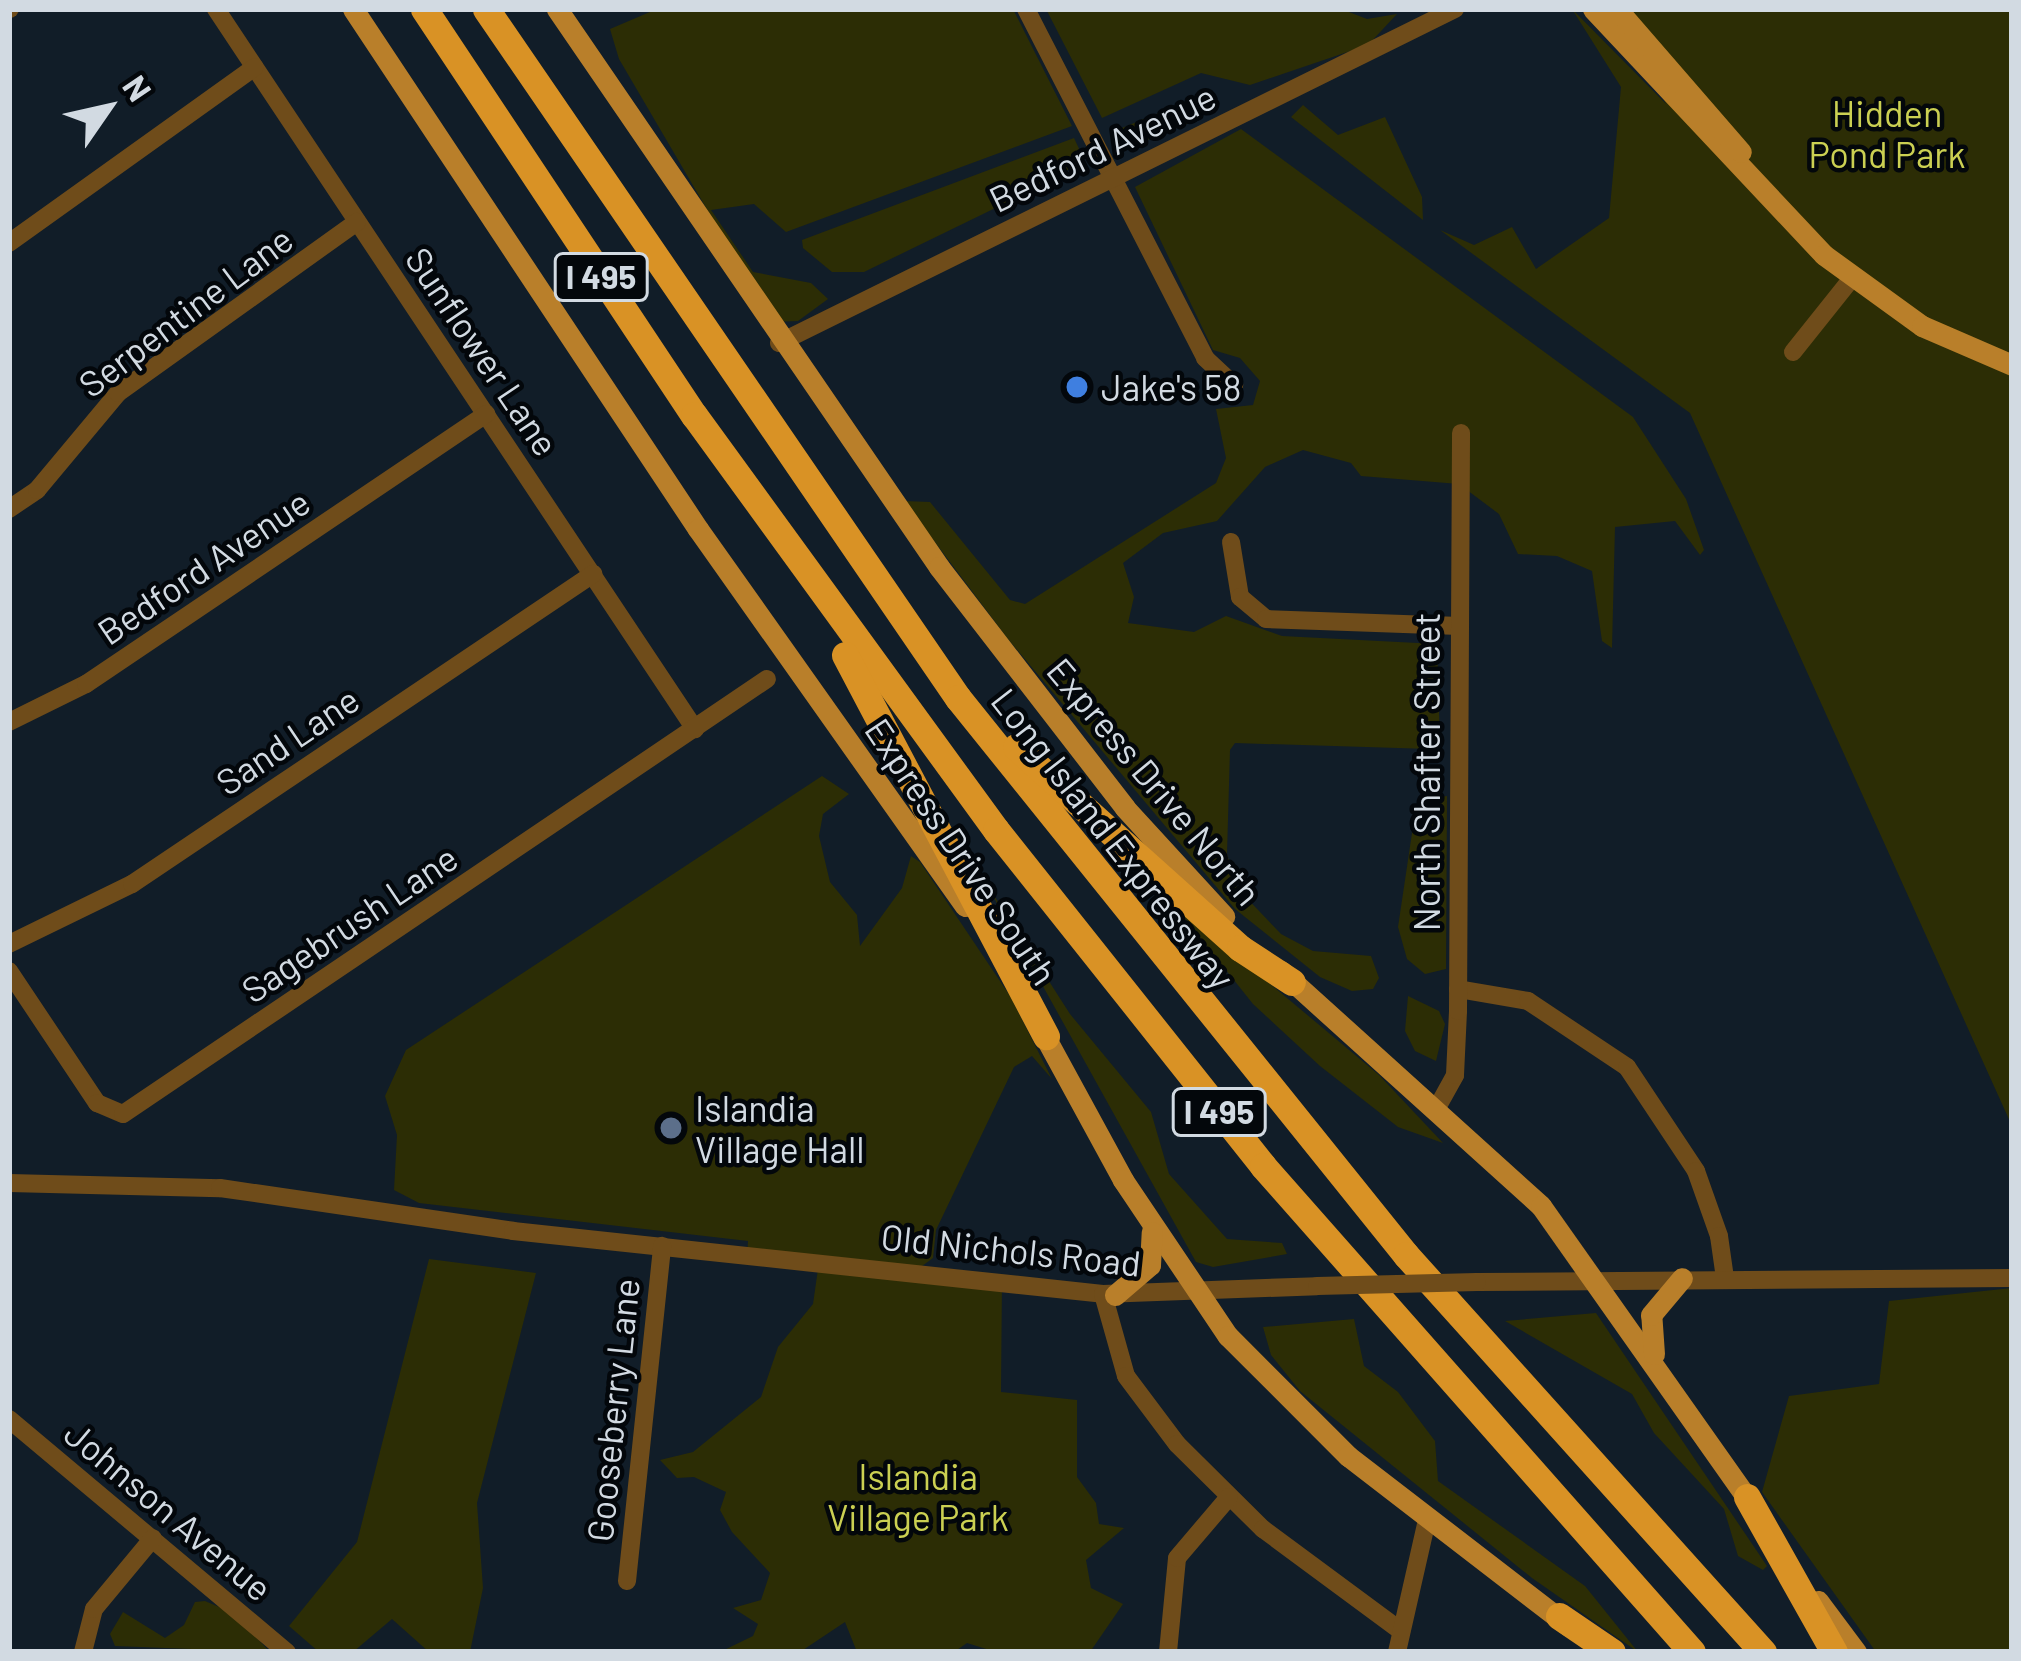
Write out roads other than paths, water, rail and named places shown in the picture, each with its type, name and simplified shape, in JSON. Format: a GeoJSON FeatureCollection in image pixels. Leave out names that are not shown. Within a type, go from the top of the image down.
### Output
{"type":"FeatureCollection","features":[{"type":"Feature","properties":{"kind":"highway","name":"I 495"},"geometry":{"type":"LineString","coordinates":[[424,9],[783,542],[1195,1083],[1430,1362],[1692,1652]]}},
{"type":"Feature","properties":{"kind":"highway","name":"Long Island Expressway"},"geometry":{"type":"LineString","coordinates":[[486,9],[958,698],[1406,1255],[1763,1652]]}},
{"type":"Feature","properties":{"kind":"highway"},"geometry":{"type":"LineString","coordinates":[[783,542],[800,588],[886,722],[1046,1036]]}},
{"type":"Feature","properties":{"kind":"highway"},"geometry":{"type":"LineString","coordinates":[[958,698],[1240,948],[1292,982]]}},
{"type":"Feature","properties":{"kind":"highway"},"geometry":{"type":"LineString","coordinates":[[1748,1497],[1834,1652]]}},
{"type":"Feature","properties":{"kind":"highway"},"geometry":{"type":"LineString","coordinates":[[1559,1616],[1612,1652]]}},
{"type":"Feature","properties":{"kind":"main road","name":"Express Drive South"},"geometry":{"type":"LineString","coordinates":[[353,9],[698,529],[948,880],[1046,1036],[1151,1226],[1197,1294],[1305,1418],[1427,1520],[1559,1616],[1597,1652]]}},
{"type":"Feature","properties":{"kind":"main road","name":"Express Drive North"},"geometry":{"type":"LineString","coordinates":[[557,9],[779,343],[1125,808],[1292,982],[1438,1106],[1541,1206],[1654,1355],[1856,1652]]}},
{"type":"Feature","properties":{"kind":"main road"},"geometry":{"type":"LineString","coordinates":[[1593,9],[1824,255],[1922,326],[2012,364]]}},
{"type":"Feature","properties":{"kind":"main road"},"geometry":{"type":"LineString","coordinates":[[1617,9],[1824,255]]}},
{"type":"Feature","properties":{"kind":"main road"},"geometry":{"type":"LineString","coordinates":[[1109,1295],[1150,1265],[1151,1226]]}},
{"type":"Feature","properties":{"kind":"main road"},"geometry":{"type":"LineString","coordinates":[[1654,1355],[1652,1315],[1682,1278]]}},
{"type":"Feature","properties":{"kind":"street","name":"Sunflower Lane"},"geometry":{"type":"LineString","coordinates":[[216,9],[695,729]]}},
{"type":"Feature","properties":{"kind":"street"},"geometry":{"type":"LineString","coordinates":[[1026,9],[1205,358],[1234,385]]}},
{"type":"Feature","properties":{"kind":"street","name":"Bedford Avenue"},"geometry":{"type":"LineString","coordinates":[[779,343],[1455,9]]}},
{"type":"Feature","properties":{"kind":"street"},"geometry":{"type":"LineString","coordinates":[[9,243],[255,68]]}},
{"type":"Feature","properties":{"kind":"street","name":"Serpentine Lane"},"geometry":{"type":"LineString","coordinates":[[9,509],[37,490],[118,393],[357,222]]}},
{"type":"Feature","properties":{"kind":"street"},"geometry":{"type":"LineString","coordinates":[[1793,352],[1852,278]]}},
{"type":"Feature","properties":{"kind":"street","name":"Bedford Avenue"},"geometry":{"type":"LineString","coordinates":[[9,722],[86,684],[486,414]]}},
{"type":"Feature","properties":{"kind":"street","name":"North Shafter Street"},"geometry":{"type":"LineString","coordinates":[[1438,1106],[1455,1075],[1458,989],[1461,433]]}},
{"type":"Feature","properties":{"kind":"street"},"geometry":{"type":"LineString","coordinates":[[1232,542],[1240,597],[1266,619],[1460,626]]}},
{"type":"Feature","properties":{"kind":"street","name":"Sand Lane"},"geometry":{"type":"LineString","coordinates":[[9,944],[132,884],[593,574]]}},
{"type":"Feature","properties":{"kind":"street","name":"Sagebrush Lane"},"geometry":{"type":"LineString","coordinates":[[9,971],[97,1103],[123,1114],[767,679]]}},
{"type":"Feature","properties":{"kind":"street"},"geometry":{"type":"LineString","coordinates":[[1458,989],[1528,1001],[1627,1067],[1696,1171],[1719,1236],[1724,1278]]}},
{"type":"Feature","properties":{"kind":"street","name":"Old Nichols Road"},"geometry":{"type":"LineString","coordinates":[[9,1184],[220,1189],[662,1246],[1109,1295],[1682,1278],[2012,1278]]}},
{"type":"Feature","properties":{"kind":"street","name":"Gooseberry Lane"},"geometry":{"type":"LineString","coordinates":[[627,1581],[662,1246]]}},
{"type":"Feature","properties":{"kind":"street"},"geometry":{"type":"LineString","coordinates":[[1109,1295],[1112,1346],[1132,1386],[1229,1497],[1401,1631]]}},
{"type":"Feature","properties":{"kind":"street","name":"Johnson Avenue"},"geometry":{"type":"LineString","coordinates":[[9,1419],[286,1652]]}},
{"type":"Feature","properties":{"kind":"street"},"geometry":{"type":"LineString","coordinates":[[1168,1652],[1177,1558],[1229,1497]]}},
{"type":"Feature","properties":{"kind":"street"},"geometry":{"type":"LineString","coordinates":[[1397,1652],[1427,1520]]}},
{"type":"Feature","properties":{"kind":"street"},"geometry":{"type":"LineString","coordinates":[[83,1652],[94,1609],[153,1538]]}},
{"type":"Feature","properties":{"kind":"place","name":"Jake's 58"},"geometry":{"type":"Point","coordinates":[1077,387]}},
{"type":"Feature","properties":{"kind":"place","name":"Islandia Village Hall"},"geometry":{"type":"Point","coordinates":[671,1128]}},
{"type":"Feature","properties":{"kind":"park label","name":"Hidden Pond Park"},"geometry":{"type":"Point","coordinates":[1887,132]}},
{"type":"Feature","properties":{"kind":"park label","name":"Islandia Village Park"},"geometry":{"type":"Point","coordinates":[918,1496]}}]}
